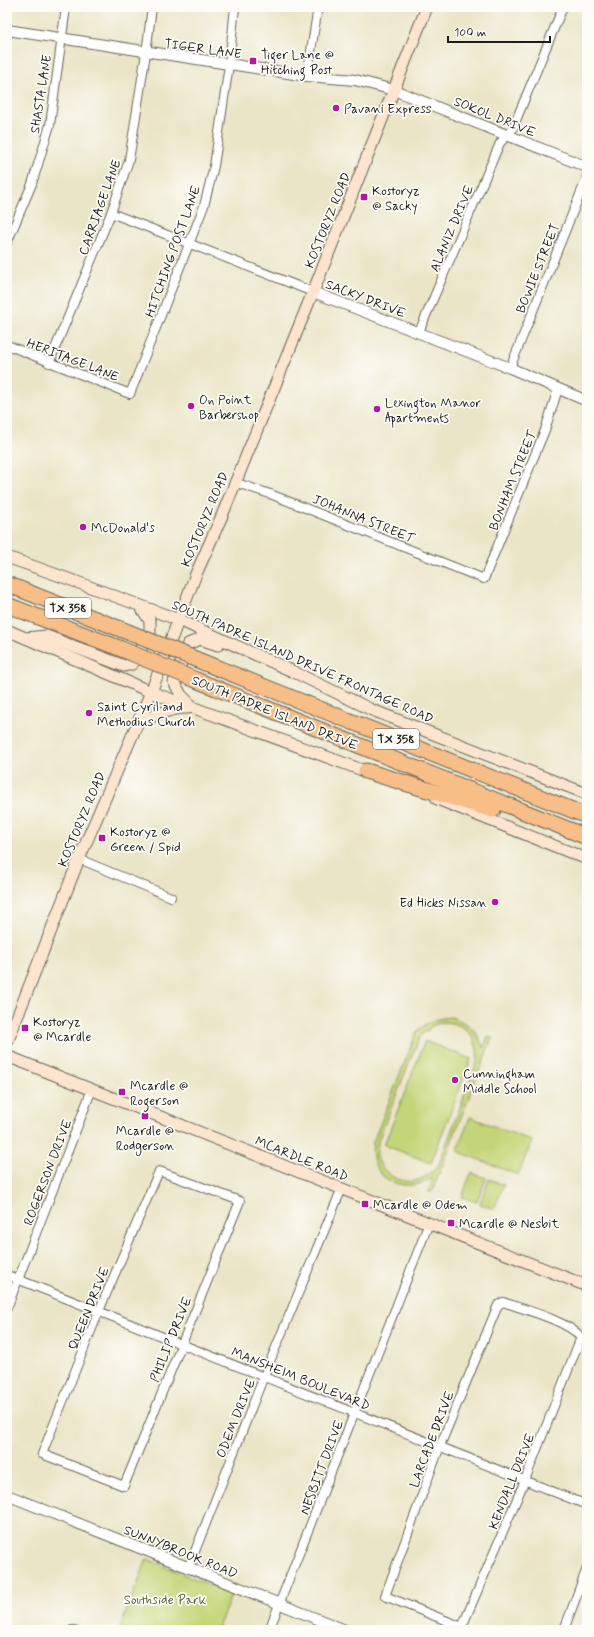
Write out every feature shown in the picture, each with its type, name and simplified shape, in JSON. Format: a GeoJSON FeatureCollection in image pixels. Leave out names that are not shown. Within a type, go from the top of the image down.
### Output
{"type":"FeatureCollection","features":[{"type":"Feature","properties":{"kind":"highway","name":"SOUTH PADRE ISLAND DRIVE"},"geometry":{"type":"LineString","coordinates":[[7,584],[587,816]]}},
{"type":"Feature","properties":{"kind":"highway","name":"SOUTH PADRE ISLAND DRIVE"},"geometry":{"type":"LineString","coordinates":[[7,605],[119,648],[587,837]]}},
{"type":"Feature","properties":{"kind":"highway"},"geometry":{"type":"LineString","coordinates":[[366,771],[461,799],[587,841]]}},
{"type":"Feature","properties":{"kind":"main road","name":"KOSTORYZ ROAD"},"geometry":{"type":"LineString","coordinates":[[7,1043],[79,859],[151,692],[196,574],[221,518],[234,482],[313,292],[427,7]]}},
{"type":"Feature","properties":{"kind":"main road","name":"SOUTH PADRE ISLAND DRIVE FRONTAGE ROAD"},"geometry":{"type":"LineString","coordinates":[[7,557],[179,620],[292,671],[372,710],[587,794]]}},
{"type":"Feature","properties":{"kind":"main road"},"geometry":{"type":"LineString","coordinates":[[25,638],[46,636],[124,666],[132,664],[150,632],[150,621],[140,606]]}},
{"type":"Feature","properties":{"kind":"main road"},"geometry":{"type":"LineString","coordinates":[[7,630],[151,692],[366,771],[587,859]]}},
{"type":"Feature","properties":{"kind":"main road"},"geometry":{"type":"LineString","coordinates":[[194,708],[181,695],[174,682],[188,644],[200,639],[292,671]]}},
{"type":"Feature","properties":{"kind":"main road"},"geometry":{"type":"LineString","coordinates":[[138,722],[182,707],[194,708]]}},
{"type":"Feature","properties":{"kind":"main road","name":"MCARDLE ROAD"},"geometry":{"type":"LineString","coordinates":[[7,1056],[587,1286]]}},
{"type":"Feature","properties":{"kind":"street","name":"SHASTA LANE"},"geometry":{"type":"LineString","coordinates":[[7,243],[32,184],[50,125],[66,7]]}},
{"type":"Feature","properties":{"kind":"street","name":"CARRIAGE LANE"},"geometry":{"type":"LineString","coordinates":[[49,363],[111,213],[130,160],[152,7]]}},
{"type":"Feature","properties":{"kind":"street","name":"HITCHING POST LANE"},"geometry":{"type":"LineString","coordinates":[[130,394],[204,206],[214,166],[230,64],[235,7]]}},
{"type":"Feature","properties":{"kind":"street"},"geometry":{"type":"LineString","coordinates":[[306,76],[318,7]]}},
{"type":"Feature","properties":{"kind":"street","name":"ALANIZ DRIVE"},"geometry":{"type":"LineString","coordinates":[[419,332],[500,144],[512,130],[563,7]]}},
{"type":"Feature","properties":{"kind":"street","name":"TIGER LANE"},"geometry":{"type":"LineString","coordinates":[[7,30],[306,76],[355,80],[394,90]]}},
{"type":"Feature","properties":{"kind":"street","name":"SOKOL DRIVE"},"geometry":{"type":"LineString","coordinates":[[394,90],[587,167]]}},
{"type":"Feature","properties":{"kind":"street","name":"BOWIE STREET"},"geometry":{"type":"LineString","coordinates":[[510,368],[587,177]]}},
{"type":"Feature","properties":{"kind":"street","name":"SACKY DRIVE"},"geometry":{"type":"LineString","coordinates":[[111,213],[419,332],[510,368],[587,401]]}},
{"type":"Feature","properties":{"kind":"street","name":"HERITAGE LANE"},"geometry":{"type":"LineString","coordinates":[[7,346],[130,394]]}},
{"type":"Feature","properties":{"kind":"street","name":"BONHAM STREET"},"geometry":{"type":"LineString","coordinates":[[484,579],[545,430],[558,389]]}},
{"type":"Feature","properties":{"kind":"street","name":"JOHANNA STREET"},"geometry":{"type":"LineString","coordinates":[[234,482],[270,494],[484,579]]}},
{"type":"Feature","properties":{"kind":"street"},"geometry":{"type":"LineString","coordinates":[[79,859],[171,897]]}},
{"type":"Feature","properties":{"kind":"street","name":"ROGERSON DRIVE"},"geometry":{"type":"LineString","coordinates":[[7,1308],[92,1089]]}},
{"type":"Feature","properties":{"kind":"street","name":"QUEEN DRIVE"},"geometry":{"type":"LineString","coordinates":[[83,1470],[42,1454],[100,1311],[159,1171],[199,1186]]}},
{"type":"Feature","properties":{"kind":"street","name":"PHILIP DRIVE"},"geometry":{"type":"LineString","coordinates":[[83,1470],[124,1486],[240,1201],[199,1186]]}},
{"type":"Feature","properties":{"kind":"street","name":"ODEM DRIVE"},"geometry":{"type":"LineString","coordinates":[[188,1569],[264,1376],[342,1188]]}},
{"type":"Feature","properties":{"kind":"street","name":"NESBITT DRIVE"},"geometry":{"type":"LineString","coordinates":[[269,1630],[429,1223]]}},
{"type":"Feature","properties":{"kind":"street","name":"MANSHEIM BOULEVARD"},"geometry":{"type":"LineString","coordinates":[[7,1274],[587,1505]]}},
{"type":"Feature","properties":{"kind":"street","name":"LARCADE DRIVE"},"geometry":{"type":"LineString","coordinates":[[423,1612],[385,1596],[440,1446],[498,1305],[503,1302],[550,1319]]}},
{"type":"Feature","properties":{"kind":"street","name":"KENDALL DRIVE"},"geometry":{"type":"LineString","coordinates":[[423,1612],[462,1628],[525,1480],[581,1337],[576,1332],[550,1319]]}},
{"type":"Feature","properties":{"kind":"street","name":"SUNNYBROOK ROAD"},"geometry":{"type":"LineString","coordinates":[[7,1495],[188,1569],[345,1630]]}},
{"type":"Feature","properties":{"kind":"street"},"geometry":{"type":"LineString","coordinates":[[564,1630],[587,1568]]}},
{"type":"Feature","properties":{"kind":"green space"},"geometry":{"type":"Polygon","coordinates":[[[451,1017],[457,1019],[472,1028],[483,1048],[488,1037],[492,1038],[432,1192],[428,1191],[433,1178],[422,1183],[410,1185],[390,1181],[381,1174],[376,1166],[373,1155],[373,1142],[417,1031],[428,1023],[437,1019],[451,1017]],[[443,1022],[434,1025],[420,1036],[379,1138],[377,1157],[384,1170],[396,1179],[403,1181],[418,1180],[429,1174],[439,1164],[478,1059],[473,1037],[464,1028],[451,1023],[443,1022]]]}},
{"type":"Feature","properties":{"kind":"green space"},"geometry":{"type":"Polygon","coordinates":[[[425,1041],[471,1059],[431,1163],[384,1145],[425,1041]]]}},
{"type":"Feature","properties":{"kind":"green space"},"geometry":{"type":"Polygon","coordinates":[[[470,1117],[532,1141],[518,1175],[457,1151],[470,1117]]]}},
{"type":"Feature","properties":{"kind":"green space"},"geometry":{"type":"Polygon","coordinates":[[[471,1173],[486,1178],[477,1202],[462,1197],[471,1173]]]}},
{"type":"Feature","properties":{"kind":"green space"},"geometry":{"type":"Polygon","coordinates":[[[489,1179],[504,1185],[494,1209],[480,1204],[489,1179]]]}},
{"type":"Feature","properties":{"kind":"green space","name":"Southside Park"},"geometry":{"type":"Polygon","coordinates":[[[147,1559],[232,1594],[217,1630],[119,1630],[147,1559]]]}},
{"type":"Feature","properties":{"kind":"place","name":"Tiger Lane @ Hitching Post"},"geometry":{"type":"Point","coordinates":[253,61]}},
{"type":"Feature","properties":{"kind":"place","name":"Pavani Express"},"geometry":{"type":"Point","coordinates":[336,108]}},
{"type":"Feature","properties":{"kind":"place","name":"Kostoryz @ Sacky"},"geometry":{"type":"Point","coordinates":[364,197]}},
{"type":"Feature","properties":{"kind":"place","name":"On Point Barbershop"},"geometry":{"type":"Point","coordinates":[191,406]}},
{"type":"Feature","properties":{"kind":"place","name":"Lexington Manor Apartments"},"geometry":{"type":"Point","coordinates":[377,409]}},
{"type":"Feature","properties":{"kind":"place","name":"McDonald's"},"geometry":{"type":"Point","coordinates":[83,527]}},
{"type":"Feature","properties":{"kind":"place","name":"Saint Cyril and Methodius Church"},"geometry":{"type":"Point","coordinates":[89,713]}},
{"type":"Feature","properties":{"kind":"place","name":"Kostoryz @ Green / Spid"},"geometry":{"type":"Point","coordinates":[102,838]}},
{"type":"Feature","properties":{"kind":"place","name":"Ed Hicks Nissan"},"geometry":{"type":"Point","coordinates":[495,902]}},
{"type":"Feature","properties":{"kind":"place","name":"Kostoryz @ Mcardle"},"geometry":{"type":"Point","coordinates":[25,1028]}},
{"type":"Feature","properties":{"kind":"place","name":"Cunningham Middle School"},"geometry":{"type":"Point","coordinates":[455,1080]}},
{"type":"Feature","properties":{"kind":"place","name":"Mcardle @ Rogerson"},"geometry":{"type":"Point","coordinates":[122,1092]}},
{"type":"Feature","properties":{"kind":"place","name":"Mcardle @ Rodgerson"},"geometry":{"type":"Point","coordinates":[145,1116]}},
{"type":"Feature","properties":{"kind":"place","name":"Mcardle @ Odem"},"geometry":{"type":"Point","coordinates":[365,1204]}},
{"type":"Feature","properties":{"kind":"place","name":"Mcardle @ Nesbit"},"geometry":{"type":"Point","coordinates":[451,1223]}}]}
